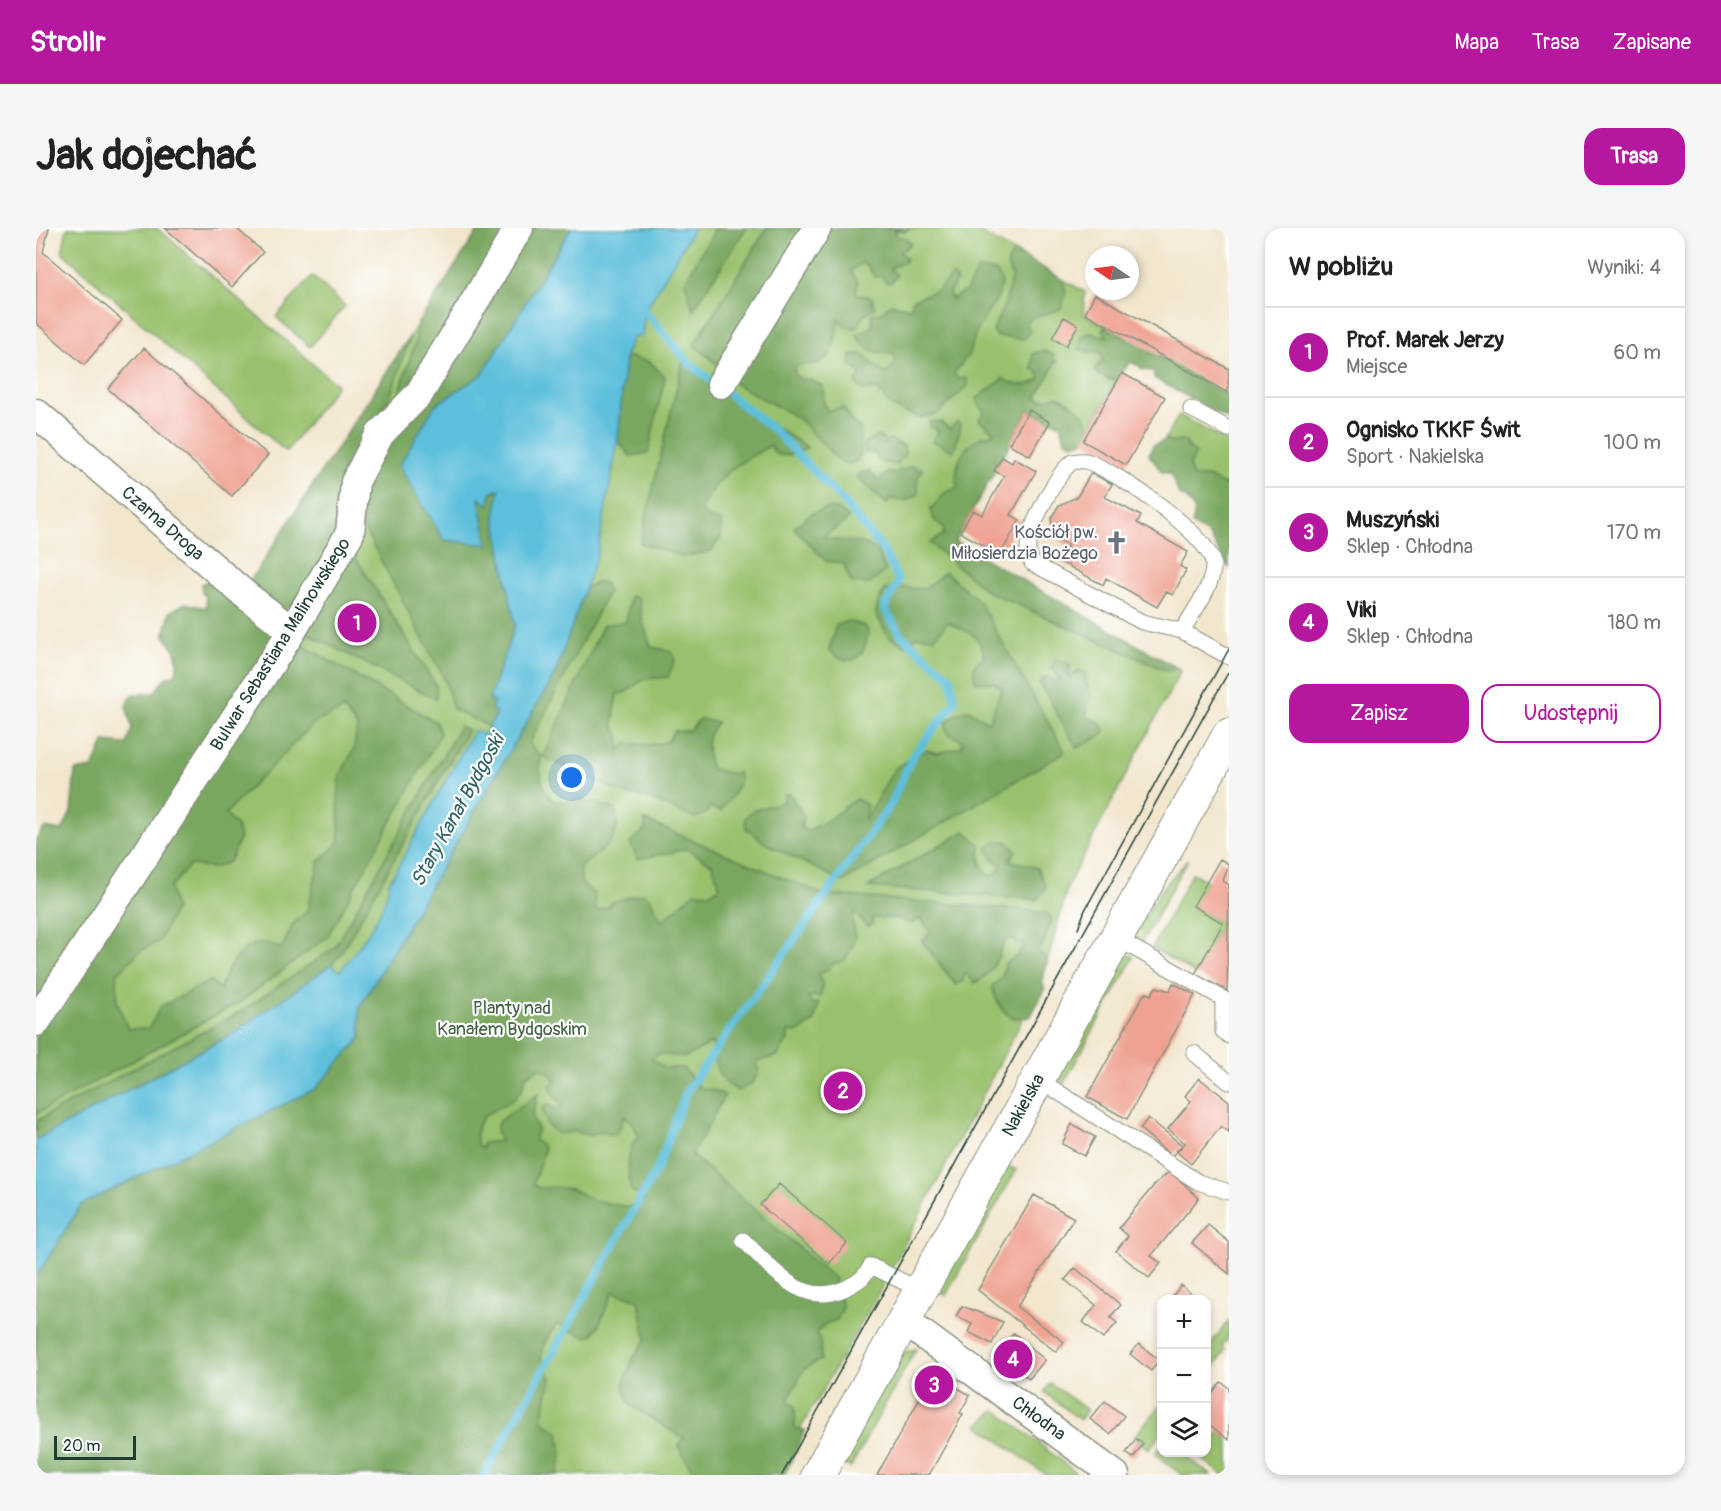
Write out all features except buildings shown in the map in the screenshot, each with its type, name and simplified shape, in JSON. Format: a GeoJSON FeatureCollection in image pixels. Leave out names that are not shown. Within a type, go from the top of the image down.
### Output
{"type":"FeatureCollection","features":[{"type":"Feature","properties":{"kind":"main road","name":"Nakielska"},"geometry":{"type":"LineString","coordinates":[[818,1475],[1229,735]]}},
{"type":"Feature","properties":{"kind":"street","name":"Bulwar Sebastiana Malinowskiego"},"geometry":{"type":"LineString","coordinates":[[36,1022],[292,631],[350,533],[355,482],[380,434],[419,394],[519,228]]}},
{"type":"Feature","properties":{"kind":"street"},"geometry":{"type":"LineString","coordinates":[[721,384],[817,228]]}},
{"type":"Feature","properties":{"kind":"street","name":"Czarna Droga"},"geometry":{"type":"LineString","coordinates":[[36,413],[243,593],[292,631]]}},
{"type":"Feature","properties":{"kind":"street","name":"Chłodna"},"geometry":{"type":"LineString","coordinates":[[903,1320],[1115,1475]]}},
{"type":"Feature","properties":{"kind":"lane"},"geometry":{"type":"LineString","coordinates":[[1191,408],[1229,429]]}},
{"type":"Feature","properties":{"kind":"lane"},"geometry":{"type":"LineString","coordinates":[[1182,631],[1210,580],[1213,564],[1207,549],[1174,516],[1130,485],[1084,460],[1072,462],[1057,480],[1035,522],[1028,550],[1032,563],[1142,622],[1182,631],[1229,657]]}},
{"type":"Feature","properties":{"kind":"lane"},"geometry":{"type":"LineString","coordinates":[[1116,938],[1226,1001],[1223,1031],[1229,1036]]}},
{"type":"Feature","properties":{"kind":"lane"},"geometry":{"type":"LineString","coordinates":[[1194,1053],[1229,1082]]}},
{"type":"Feature","properties":{"kind":"lane"},"geometry":{"type":"LineString","coordinates":[[1038,1079],[1198,1182],[1229,1192]]}},
{"type":"Feature","properties":{"kind":"lane"},"geometry":{"type":"LineString","coordinates":[[743,1240],[786,1279],[809,1294],[829,1295],[863,1280],[871,1266],[920,1290]]}},
{"type":"Feature","properties":{"kind":"green space"},"geometry":{"type":"Polygon","coordinates":[[[67,228],[157,228],[337,385],[286,452],[62,252],[67,228]]]}},
{"type":"Feature","properties":{"kind":"green space","name":"Planty nad Kanałem Bydgoskim"},"geometry":{"type":"Polygon","coordinates":[[[480,228],[972,228],[1085,292],[1083,314],[1105,326],[1103,329],[1107,338],[1087,352],[1097,351],[1104,356],[1095,369],[1108,380],[1117,380],[1090,428],[1084,414],[1064,399],[1057,396],[1041,400],[1036,397],[955,542],[1181,670],[1068,885],[1042,982],[882,1287],[774,1475],[36,1475],[36,931],[248,585],[480,228]]]}},
{"type":"Feature","properties":{"kind":"green space"},"geometry":{"type":"Polygon","coordinates":[[[480,228],[512,228],[395,407],[416,340],[417,325],[480,228]]]}},
{"type":"Feature","properties":{"kind":"green space"},"geometry":{"type":"Polygon","coordinates":[[[530,228],[571,228],[482,375],[434,405],[479,497],[501,489],[495,516],[515,625],[489,699],[494,702],[498,712],[489,727],[453,709],[445,680],[360,521],[367,470],[484,309],[488,311],[493,303],[489,300],[530,228]]]}},
{"type":"Feature","properties":{"kind":"green space"},"geometry":{"type":"Polygon","coordinates":[[[716,228],[746,228],[693,310],[685,281],[716,228]]]}},
{"type":"Feature","properties":{"kind":"green space"},"geometry":{"type":"Polygon","coordinates":[[[767,228],[809,228],[722,368],[694,345],[767,228]]]}},
{"type":"Feature","properties":{"kind":"green space"},"geometry":{"type":"Polygon","coordinates":[[[821,228],[910,228],[905,232],[895,229],[897,237],[904,237],[911,244],[900,252],[906,258],[905,262],[892,267],[891,270],[897,275],[892,282],[886,282],[882,276],[875,277],[867,265],[861,263],[851,271],[858,282],[856,294],[871,297],[875,307],[865,314],[856,328],[846,327],[838,319],[834,346],[828,357],[816,364],[797,366],[794,371],[797,378],[811,380],[823,386],[824,404],[828,411],[843,407],[853,423],[860,427],[861,454],[858,460],[850,464],[841,463],[798,418],[728,380],[821,228]]]}},
{"type":"Feature","properties":{"kind":"green space"},"geometry":{"type":"Polygon","coordinates":[[[1015,252],[1062,279],[1066,293],[1061,309],[1031,318],[1027,323],[1030,333],[1024,339],[996,336],[993,330],[1005,304],[1012,275],[1008,263],[1015,252]]]}},
{"type":"Feature","properties":{"kind":"green space"},"geometry":{"type":"Polygon","coordinates":[[[978,269],[996,271],[1002,282],[998,297],[977,329],[968,356],[954,373],[958,379],[967,378],[968,386],[937,414],[919,418],[891,406],[876,388],[865,390],[858,386],[856,383],[861,373],[850,365],[851,356],[860,353],[886,374],[895,364],[895,355],[868,348],[857,335],[873,326],[871,314],[881,312],[891,304],[911,308],[913,299],[936,291],[953,275],[957,280],[949,293],[951,299],[966,291],[978,269]]]}},
{"type":"Feature","properties":{"kind":"green space"},"geometry":{"type":"Polygon","coordinates":[[[312,276],[345,306],[310,347],[276,317],[312,276]]]}},
{"type":"Feature","properties":{"kind":"green space"},"geometry":{"type":"Polygon","coordinates":[[[1105,326],[1229,396],[1229,420],[1154,378],[1154,371],[1143,370],[1130,362],[1117,380],[1100,376],[1094,369],[1102,363],[1103,356],[1097,351],[1079,349],[1082,336],[1091,333],[1107,337],[1103,329],[1105,326]]]}},
{"type":"Feature","properties":{"kind":"green space"},"geometry":{"type":"Polygon","coordinates":[[[410,337],[389,400],[385,404],[339,532],[36,1008],[36,839],[44,828],[62,831],[71,812],[75,771],[93,768],[104,742],[127,744],[132,728],[126,706],[132,694],[154,693],[165,678],[176,674],[176,653],[164,636],[170,612],[185,603],[206,608],[206,597],[202,593],[201,584],[214,578],[243,592],[410,337]]]}},
{"type":"Feature","properties":{"kind":"green space"},"geometry":{"type":"Polygon","coordinates":[[[1043,351],[1054,355],[1053,362],[1058,360],[1036,397],[1042,400],[1057,396],[1064,399],[1084,414],[1090,428],[1083,441],[1072,444],[1065,440],[1061,425],[1029,410],[955,542],[1177,668],[1167,671],[987,591],[930,543],[944,534],[943,528],[935,521],[930,510],[946,492],[957,488],[957,467],[966,449],[977,439],[994,432],[979,420],[984,411],[978,405],[977,399],[1003,378],[1022,385],[1036,381],[1040,378],[1037,371],[1032,369],[1033,353],[1043,351]]]}},
{"type":"Feature","properties":{"kind":"green space"},"geometry":{"type":"Polygon","coordinates":[[[625,356],[650,362],[665,377],[648,453],[630,456],[618,441],[625,356]]]}},
{"type":"Feature","properties":{"kind":"green space"},"geometry":{"type":"Polygon","coordinates":[[[683,361],[718,389],[807,447],[795,453],[783,455],[774,453],[771,445],[722,478],[700,509],[708,518],[721,521],[721,537],[711,551],[683,557],[640,543],[683,361]]]}},
{"type":"Feature","properties":{"kind":"green space"},"geometry":{"type":"Polygon","coordinates":[[[1179,415],[1229,443],[1229,487],[1207,477],[1193,478],[1189,466],[1195,453],[1181,440],[1175,444],[1164,441],[1179,415]]]}},
{"type":"Feature","properties":{"kind":"green space"},"geometry":{"type":"Polygon","coordinates":[[[930,421],[941,422],[950,429],[957,422],[961,425],[954,451],[932,441],[939,432],[929,425],[930,421]]]}},
{"type":"Feature","properties":{"kind":"green space"},"geometry":{"type":"Polygon","coordinates":[[[878,436],[883,439],[885,445],[889,439],[904,446],[905,453],[897,465],[878,461],[875,453],[865,452],[864,442],[878,436]]]}},
{"type":"Feature","properties":{"kind":"green space"},"geometry":{"type":"Polygon","coordinates":[[[1166,440],[1174,443],[1181,440],[1186,442],[1186,447],[1196,453],[1189,466],[1193,477],[1207,477],[1229,487],[1229,568],[1209,535],[1192,525],[1195,511],[1186,498],[1179,495],[1171,474],[1162,472],[1149,455],[1153,445],[1166,440]]]}},
{"type":"Feature","properties":{"kind":"green space"},"geometry":{"type":"Polygon","coordinates":[[[916,466],[916,471],[921,467],[923,470],[917,479],[919,494],[906,501],[890,499],[887,504],[856,476],[869,470],[878,481],[887,473],[897,473],[916,466]]]}},
{"type":"Feature","properties":{"kind":"green space"},"geometry":{"type":"Polygon","coordinates":[[[828,508],[839,510],[849,518],[823,538],[863,543],[877,550],[886,570],[870,584],[851,582],[843,563],[826,561],[794,528],[810,514],[828,508]]]}},
{"type":"Feature","properties":{"kind":"green space"},"geometry":{"type":"Polygon","coordinates":[[[351,550],[436,686],[436,699],[304,632],[351,550]]]}},
{"type":"Feature","properties":{"kind":"green space"},"geometry":{"type":"Polygon","coordinates":[[[945,572],[978,600],[1065,752],[843,882],[765,843],[746,828],[745,818],[752,811],[783,802],[785,794],[790,794],[804,817],[801,828],[808,831],[825,822],[856,799],[867,805],[865,821],[894,769],[926,750],[938,753],[961,747],[963,741],[946,732],[946,722],[960,712],[969,710],[989,722],[1002,688],[994,683],[976,682],[974,667],[984,657],[980,643],[972,634],[948,622],[935,637],[917,636],[906,646],[889,637],[876,614],[878,601],[885,590],[904,587],[924,589],[945,572]]]}},
{"type":"Feature","properties":{"kind":"green space"},"geometry":{"type":"Polygon","coordinates":[[[598,582],[604,583],[608,592],[529,744],[541,756],[540,769],[543,787],[555,802],[581,799],[616,809],[617,821],[613,838],[580,867],[581,882],[594,894],[596,911],[608,907],[612,902],[643,893],[649,897],[662,921],[695,892],[710,893],[720,887],[712,864],[687,849],[638,859],[630,843],[646,829],[644,820],[822,894],[1025,910],[1047,913],[1052,919],[1043,945],[1036,951],[1048,959],[1042,981],[1045,990],[1030,1017],[1015,1018],[1004,1012],[992,986],[1002,978],[1005,964],[1017,955],[1024,943],[1015,944],[1015,939],[1005,940],[990,971],[981,980],[975,983],[965,973],[963,981],[956,985],[922,941],[931,932],[921,919],[910,924],[897,918],[872,918],[873,924],[867,927],[854,912],[855,937],[851,950],[844,961],[832,964],[828,970],[818,974],[823,987],[820,997],[808,998],[812,1003],[819,1003],[814,1022],[797,1033],[788,1032],[788,1040],[777,1056],[757,1061],[756,1065],[759,1070],[753,1083],[738,1091],[724,1081],[716,1065],[712,1043],[686,1057],[658,1054],[652,1059],[664,1068],[683,1068],[701,1089],[713,1090],[725,1095],[692,1155],[835,1279],[832,1288],[839,1296],[843,1308],[837,1320],[825,1324],[817,1333],[820,1340],[821,1360],[804,1369],[788,1400],[795,1407],[795,1429],[805,1430],[786,1472],[783,1475],[695,1475],[678,1446],[684,1438],[629,1402],[623,1385],[633,1359],[646,1339],[639,1300],[613,1292],[592,1336],[584,1336],[557,1324],[546,1339],[541,1358],[551,1378],[542,1420],[559,1433],[562,1456],[557,1475],[36,1475],[36,1277],[81,1205],[315,1089],[361,1038],[359,1009],[555,674],[586,587],[598,582]],[[540,1068],[526,1076],[519,1093],[512,1100],[483,1118],[476,1134],[478,1146],[482,1148],[483,1143],[500,1141],[496,1130],[499,1121],[538,1094],[532,1118],[538,1129],[534,1140],[542,1145],[544,1150],[533,1185],[540,1188],[572,1189],[593,1200],[628,1207],[645,1200],[631,1190],[630,1184],[628,1169],[630,1154],[639,1137],[633,1123],[624,1116],[618,1133],[614,1135],[600,1132],[590,1136],[575,1131],[559,1134],[548,1126],[542,1109],[547,1105],[558,1110],[562,1106],[552,1092],[550,1085],[555,1081],[549,1072],[540,1068]]]}},
{"type":"Feature","properties":{"kind":"green space"},"geometry":{"type":"Polygon","coordinates":[[[630,596],[639,598],[642,619],[651,647],[671,651],[675,659],[668,677],[645,679],[624,693],[617,694],[613,724],[620,738],[619,750],[627,743],[648,745],[667,742],[674,731],[689,731],[699,719],[717,722],[710,733],[707,744],[711,769],[734,774],[738,772],[739,778],[737,788],[721,811],[709,807],[707,813],[695,818],[644,797],[625,794],[543,757],[603,625],[626,622],[630,596]]]}},
{"type":"Feature","properties":{"kind":"green space"},"geometry":{"type":"Polygon","coordinates":[[[848,621],[865,626],[868,631],[861,654],[856,658],[844,660],[829,650],[836,625],[848,621]]]}},
{"type":"Feature","properties":{"kind":"green space"},"geometry":{"type":"Polygon","coordinates":[[[297,642],[436,722],[440,734],[327,937],[243,1000],[36,1114],[36,1025],[297,642]],[[344,709],[314,723],[225,814],[236,826],[240,838],[229,862],[214,868],[190,865],[170,888],[175,909],[159,941],[140,951],[117,974],[117,1002],[128,1029],[150,1028],[160,1007],[210,981],[220,989],[230,966],[247,948],[263,943],[282,948],[293,924],[307,911],[319,862],[340,841],[338,799],[340,776],[354,749],[357,727],[344,709]]]}},
{"type":"Feature","properties":{"kind":"green space"},"geometry":{"type":"Polygon","coordinates":[[[1055,660],[1066,661],[1070,666],[1069,678],[1079,670],[1087,673],[1085,680],[1092,696],[1086,708],[1088,718],[1098,721],[1105,730],[1103,735],[1077,748],[1039,682],[1047,676],[1052,680],[1060,680],[1052,667],[1055,660]]]}},
{"type":"Feature","properties":{"kind":"green space"},"geometry":{"type":"Polygon","coordinates":[[[460,726],[468,730],[339,956],[331,965],[234,1033],[36,1140],[36,1122],[240,1012],[334,948],[460,726]]]}},
{"type":"Feature","properties":{"kind":"green space"},"geometry":{"type":"Polygon","coordinates":[[[965,831],[980,845],[981,865],[988,875],[995,875],[1002,866],[995,861],[987,848],[996,842],[1006,841],[1016,851],[1009,860],[1037,868],[1046,887],[1037,900],[868,887],[965,831]]]}},
{"type":"Feature","properties":{"kind":"green space"},"geometry":{"type":"Polygon","coordinates":[[[1188,859],[1140,946],[1132,941],[1158,894],[1188,859]]]}},
{"type":"Feature","properties":{"kind":"green space"},"geometry":{"type":"Polygon","coordinates":[[[1192,873],[1208,881],[1194,906],[1223,923],[1195,974],[1152,948],[1192,873]]]}},
{"type":"Feature","properties":{"kind":"green space"},"geometry":{"type":"Polygon","coordinates":[[[1129,955],[1134,957],[1064,1083],[1059,1080],[1058,1072],[1122,957],[1129,955]]]}},
{"type":"Feature","properties":{"kind":"green space"},"geometry":{"type":"Polygon","coordinates":[[[1010,1167],[1016,1170],[946,1295],[937,1291],[1004,1168],[1010,1167]]]}},
{"type":"Feature","properties":{"kind":"green space"},"geometry":{"type":"Polygon","coordinates":[[[1229,1320],[1229,1337],[1222,1346],[1225,1350],[1211,1373],[1211,1344],[1229,1320]]]}},
{"type":"Feature","properties":{"kind":"green space"},"geometry":{"type":"Polygon","coordinates":[[[916,1349],[850,1468],[841,1461],[904,1352],[916,1349]]]}},
{"type":"Feature","properties":{"kind":"green space"},"geometry":{"type":"Polygon","coordinates":[[[1050,1383],[1087,1410],[1080,1420],[1044,1392],[1050,1383]]]}},
{"type":"Feature","properties":{"kind":"green space"},"geometry":{"type":"Polygon","coordinates":[[[996,1410],[1075,1472],[1073,1475],[1046,1475],[978,1425],[996,1410]]]}},
{"type":"Feature","properties":{"kind":"green space"},"geometry":{"type":"Polygon","coordinates":[[[1157,1410],[1157,1439],[1149,1449],[1134,1437],[1157,1410]]]}},
{"type":"Feature","properties":{"kind":"green space"},"geometry":{"type":"Polygon","coordinates":[[[1219,1432],[1229,1440],[1229,1475],[1223,1475],[1202,1459],[1202,1457],[1211,1457],[1211,1444],[1219,1432]]]}},
{"type":"Feature","properties":{"kind":"green space"},"geometry":{"type":"Polygon","coordinates":[[[1159,1457],[1186,1457],[1211,1475],[1182,1475],[1159,1457]]]}},
{"type":"Feature","properties":{"kind":"water","name":"Stary Kanał Bydgoski"},"geometry":{"type":"Polygon","coordinates":[[[571,228],[694,228],[645,311],[642,337],[634,336],[625,356],[618,441],[597,555],[555,674],[359,1008],[361,1038],[315,1089],[81,1205],[36,1277],[36,1140],[234,1033],[331,965],[340,971],[377,919],[389,883],[474,730],[484,735],[497,713],[491,708],[494,702],[489,699],[515,625],[495,516],[500,489],[491,492],[489,505],[479,498],[488,545],[444,540],[399,466],[435,405],[482,375],[571,228]]]}},
{"type":"Feature","properties":{"kind":"waterway"},"geometry":{"type":"LineString","coordinates":[[484,1475],[657,1169],[686,1092],[891,804],[912,757],[955,702],[951,678],[901,635],[884,608],[899,581],[884,551],[842,500],[774,430],[689,363],[645,311]]}},
{"type":"Feature","properties":{"kind":"tram line"},"geometry":{"type":"LineString","coordinates":[[1078,929],[1085,910],[1229,649]]}},
{"type":"Feature","properties":{"kind":"tram line"},"geometry":{"type":"LineString","coordinates":[[782,1475],[1229,671]]}},
{"type":"Feature","properties":{"kind":"place","name":"Kościół pw. Miłosierdzia Bożego"},"geometry":{"type":"Point","coordinates":[1116,542]}},
{"type":"Feature","properties":{"kind":"place","name":"Prof. Marek Jerzy"},"geometry":{"type":"Point","coordinates":[357,623]}},
{"type":"Feature","properties":{"kind":"place","name":"Ognisko TKKF Świt"},"geometry":{"type":"Point","coordinates":[843,1091]}},
{"type":"Feature","properties":{"kind":"place","name":"Viki"},"geometry":{"type":"Point","coordinates":[1013,1359]}},
{"type":"Feature","properties":{"kind":"place","name":"Muszyński"},"geometry":{"type":"Point","coordinates":[934,1385]}}]}
